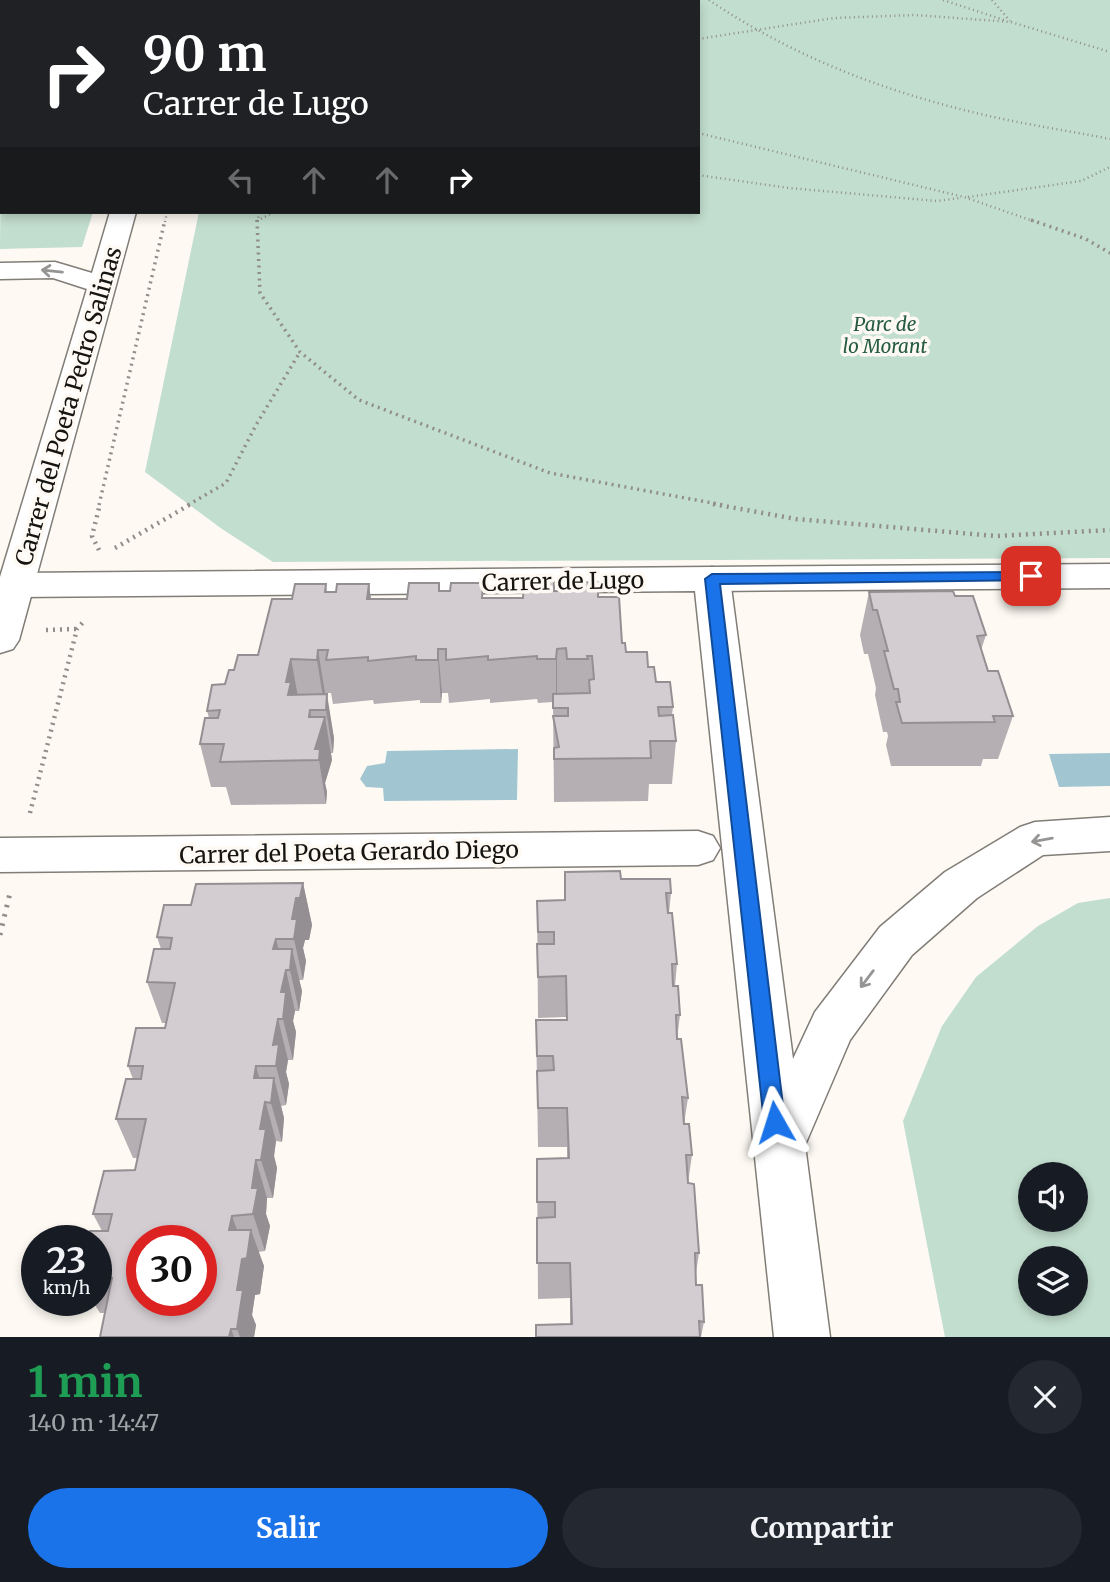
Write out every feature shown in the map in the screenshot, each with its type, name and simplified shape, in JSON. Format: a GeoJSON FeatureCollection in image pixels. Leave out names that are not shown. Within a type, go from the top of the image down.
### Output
{"type":"FeatureCollection","features":[{"type":"Feature","properties":{"kind":"street","name":"Carrer del Poeta Pedro Salinas"},"geometry":{"type":"LineString","coordinates":[[0,640],[122,214]]}},
{"type":"Feature","properties":{"kind":"street"},"geometry":{"type":"LineString","coordinates":[[0,271],[55,270],[102,285]]}},
{"type":"Feature","properties":{"kind":"street","name":"Carrer de Lugo"},"geometry":{"type":"LineString","coordinates":[[16,585],[1110,576]]}},
{"type":"Feature","properties":{"kind":"street"},"geometry":{"type":"LineString","coordinates":[[712,579],[802,1337]]}},
{"type":"Feature","properties":{"kind":"street"},"geometry":{"type":"LineString","coordinates":[[778,1149],[832,1027],[896,942],[961,885],[1035,839],[1110,834]]}},
{"type":"Feature","properties":{"kind":"street","name":"Carrer del Poeta Gerardo Diego"},"geometry":{"type":"LineString","coordinates":[[0,855],[698,848]]}},
{"type":"Feature","properties":{"kind":"path"},"geometry":{"type":"LineString","coordinates":[[709,0],[750,30],[843,72],[897,92],[976,113],[1110,139]]}},
{"type":"Feature","properties":{"kind":"path"},"geometry":{"type":"LineString","coordinates":[[943,0],[1110,52]]}},
{"type":"Feature","properties":{"kind":"path"},"geometry":{"type":"LineString","coordinates":[[992,0],[1011,22]]}},
{"type":"Feature","properties":{"kind":"path"},"geometry":{"type":"LineString","coordinates":[[700,39],[834,18],[915,15],[1011,22]]}},
{"type":"Feature","properties":{"kind":"path"},"geometry":{"type":"LineString","coordinates":[[700,133],[964,197],[1086,239],[1110,253]]}},
{"type":"Feature","properties":{"kind":"path"},"geometry":{"type":"LineString","coordinates":[[700,175],[789,188],[923,200],[1081,181],[1110,167]]}},
{"type":"Feature","properties":{"kind":"path"},"geometry":{"type":"LineString","coordinates":[[259,214],[257,221],[260,293],[300,352],[359,400],[550,473],[796,519],[996,536],[1110,530]]}},
{"type":"Feature","properties":{"kind":"path"},"geometry":{"type":"LineString","coordinates":[[257,221],[270,214]]}},
{"type":"Feature","properties":{"kind":"path"},"geometry":{"type":"LineString","coordinates":[[110,551],[226,483],[256,425],[300,352]]}},
{"type":"Feature","properties":{"kind":"green space","name":"Parc de lo Morant"},"geometry":{"type":"Polygon","coordinates":[[[700,0],[1110,0],[1110,558],[273,562],[222,529],[145,472],[199,214],[700,214],[700,0]]]}},
{"type":"Feature","properties":{"kind":"green space"},"geometry":{"type":"Polygon","coordinates":[[[0,214],[92,214],[82,247],[0,249],[0,214]]]}},
{"type":"Feature","properties":{"kind":"green space"},"geometry":{"type":"Polygon","coordinates":[[[1110,898],[1110,1337],[945,1337],[903,1121],[942,1026],[976,977],[1038,926],[1078,903],[1110,898]]]}},
{"type":"Feature","properties":{"kind":"water"},"geometry":{"type":"Polygon","coordinates":[[[518,749],[517,800],[384,801],[383,788],[366,787],[360,779],[367,766],[385,763],[387,751],[518,749]]]}},
{"type":"Feature","properties":{"kind":"water"},"geometry":{"type":"Polygon","coordinates":[[[1110,753],[1110,786],[1059,787],[1049,754],[1110,753]]]}},
{"type":"Feature","properties":{"kind":"building"},"geometry":{"type":"Polygon","coordinates":[[[524,582],[554,582],[554,591],[566,591],[566,583],[598,582],[598,597],[619,597],[622,643],[625,643],[626,652],[647,652],[648,667],[654,667],[656,682],[670,682],[673,707],[658,707],[659,716],[673,715],[676,741],[650,741],[651,758],[554,759],[554,748],[559,747],[553,716],[568,716],[568,708],[553,708],[553,694],[590,693],[589,680],[594,679],[592,656],[587,656],[588,659],[567,659],[566,648],[557,649],[556,659],[537,659],[537,656],[488,660],[488,656],[446,660],[446,649],[438,649],[438,660],[416,660],[416,656],[368,661],[368,657],[326,660],[328,650],[318,650],[317,660],[291,659],[286,682],[291,682],[288,695],[327,694],[326,710],[310,710],[309,717],[325,717],[315,749],[320,749],[319,760],[220,762],[224,744],[200,744],[205,718],[218,718],[220,710],[207,711],[212,685],[225,684],[229,670],[234,670],[238,655],[258,655],[272,599],[292,599],[295,584],[326,584],[325,592],[336,592],[337,584],[369,584],[367,599],[407,599],[409,583],[439,583],[439,591],[450,591],[451,583],[483,583],[482,598],[523,598],[524,582]]]}},
{"type":"Feature","properties":{"kind":"building"},"geometry":{"type":"Polygon","coordinates":[[[953,591],[955,596],[973,596],[986,635],[977,636],[988,671],[998,671],[1013,716],[993,716],[995,722],[902,723],[896,702],[900,702],[898,689],[894,689],[884,651],[888,651],[869,592],[953,591]]]}},
{"type":"Feature","properties":{"kind":"building"},"geometry":{"type":"Polygon","coordinates":[[[620,871],[621,879],[670,879],[671,893],[666,893],[668,913],[672,913],[677,964],[672,964],[673,986],[678,986],[680,1015],[676,1015],[677,1039],[681,1039],[688,1098],[682,1097],[684,1124],[689,1124],[692,1155],[686,1155],[688,1183],[694,1184],[699,1253],[695,1253],[696,1285],[702,1285],[704,1322],[699,1321],[700,1337],[536,1337],[536,1325],[572,1324],[570,1263],[537,1263],[537,1218],[555,1217],[555,1202],[537,1202],[537,1159],[569,1158],[567,1108],[538,1108],[537,1071],[554,1070],[553,1056],[537,1056],[536,1020],[567,1020],[566,976],[538,977],[537,944],[554,944],[554,932],[538,932],[537,901],[565,900],[565,872],[620,871]]]}},
{"type":"Feature","properties":{"kind":"building"},"geometry":{"type":"Polygon","coordinates":[[[303,883],[300,898],[296,898],[292,919],[297,919],[294,939],[276,939],[273,949],[292,949],[290,970],[286,970],[281,992],[286,992],[283,1019],[278,1019],[273,1045],[279,1044],[276,1066],[256,1066],[254,1078],[274,1078],[271,1103],[265,1102],[260,1129],[266,1129],[261,1160],[256,1160],[252,1188],[258,1188],[253,1214],[232,1216],[229,1230],[251,1230],[247,1258],[242,1259],[237,1290],[243,1290],[237,1329],[231,1329],[229,1337],[100,1337],[104,1316],[112,1316],[112,1225],[109,1225],[112,1214],[93,1214],[104,1171],[135,1170],[146,1119],[116,1119],[126,1079],[141,1079],[143,1066],[128,1066],[136,1028],[165,1028],[175,983],[147,982],[154,949],[170,949],[172,938],[157,937],[164,905],[191,905],[196,884],[303,883]]]}},
{"type":"Feature","properties":{"kind":"route"},"geometry":{"type":"LineString","coordinates":[[775,1122],[712,579],[1031,576]]}}]}
